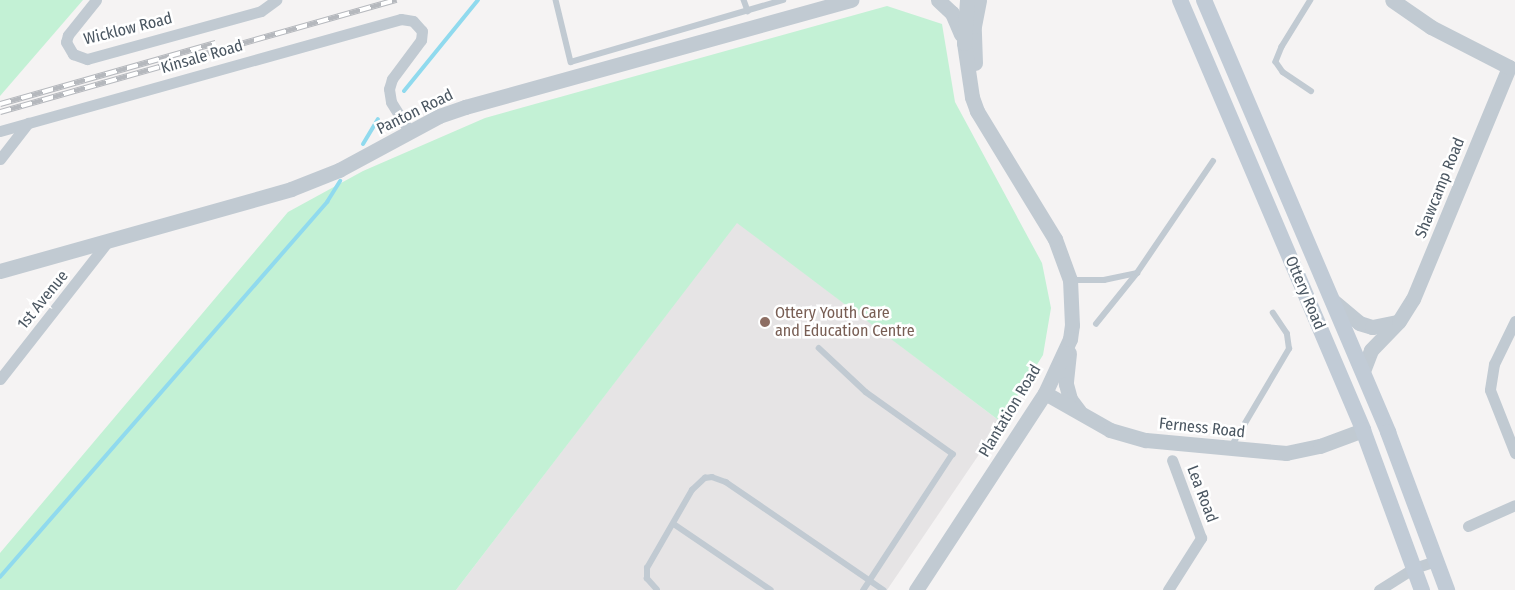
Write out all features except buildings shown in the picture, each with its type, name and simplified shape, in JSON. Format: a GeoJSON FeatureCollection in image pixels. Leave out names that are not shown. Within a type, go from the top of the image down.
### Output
{"type":"FeatureCollection","features":[{"type":"Feature","properties":{"kind":"main road","name":"Ottery Road"},"geometry":{"type":"LineString","coordinates":[[1180,0],[1363,430],[1422,590]]}},
{"type":"Feature","properties":{"kind":"main road","name":"Ottery Road"},"geometry":{"type":"LineString","coordinates":[[1204,0],[1363,371],[1446,590]]}},
{"type":"Feature","properties":{"kind":"street","name":"Wicklow Road"},"geometry":{"type":"LineString","coordinates":[[96,0],[68,35],[66,42],[73,54],[87,59],[261,11],[276,0]]}},
{"type":"Feature","properties":{"kind":"street","name":"Panton Road"},"geometry":{"type":"LineString","coordinates":[[0,271],[308,183],[465,107],[851,0]]}},
{"type":"Feature","properties":{"kind":"street"},"geometry":{"type":"LineString","coordinates":[[938,0],[956,19],[964,43]]}},
{"type":"Feature","properties":{"kind":"street"},"geometry":{"type":"LineString","coordinates":[[1392,0],[1431,27],[1512,68]]}},
{"type":"Feature","properties":{"kind":"street","name":"Plantation Road"},"geometry":{"type":"LineString","coordinates":[[916,590],[1044,393],[1070,339],[1073,309],[1070,280],[1056,239],[991,130],[977,111],[972,97],[964,43],[971,1]]}},
{"type":"Feature","properties":{"kind":"street","name":"Plantation Road"},"geometry":{"type":"LineString","coordinates":[[971,1],[976,77],[991,130]]}},
{"type":"Feature","properties":{"kind":"street","name":"Kinsale Road"},"geometry":{"type":"LineString","coordinates":[[0,131],[401,19],[413,21],[422,31],[421,40],[392,79],[389,89],[391,102],[410,132]]}},
{"type":"Feature","properties":{"kind":"street","name":"Shawcamp Road"},"geometry":{"type":"LineString","coordinates":[[1363,371],[1370,350],[1399,321],[1413,300],[1512,68]]}},
{"type":"Feature","properties":{"kind":"street"},"geometry":{"type":"LineString","coordinates":[[0,159],[28,123]]}},
{"type":"Feature","properties":{"kind":"street","name":"1st Avenue"},"geometry":{"type":"LineString","coordinates":[[0,379],[109,240]]}},
{"type":"Feature","properties":{"kind":"street"},"geometry":{"type":"LineString","coordinates":[[1332,300],[1359,323],[1372,328],[1399,321]]}},
{"type":"Feature","properties":{"kind":"street"},"geometry":{"type":"LineString","coordinates":[[1515,321],[1494,364],[1490,390],[1515,453]]}},
{"type":"Feature","properties":{"kind":"street"},"geometry":{"type":"LineString","coordinates":[[1070,339],[1066,384],[1072,404],[1083,416]]}},
{"type":"Feature","properties":{"kind":"street","name":"Ferness Road"},"geometry":{"type":"LineString","coordinates":[[1044,393],[1083,416],[1128,436],[1230,449],[1300,452],[1363,430]]}},
{"type":"Feature","properties":{"kind":"street","name":"Lea Road"},"geometry":{"type":"LineString","coordinates":[[1168,590],[1201,538],[1172,460]]}},
{"type":"Feature","properties":{"kind":"street"},"geometry":{"type":"LineString","coordinates":[[1468,526],[1515,505]]}},
{"type":"Feature","properties":{"kind":"street"},"geometry":{"type":"LineString","coordinates":[[1379,590],[1414,568],[1435,561]]}},
{"type":"Feature","properties":{"kind":"lane"},"geometry":{"type":"LineString","coordinates":[[556,0],[571,62],[783,0]]}},
{"type":"Feature","properties":{"kind":"lane"},"geometry":{"type":"LineString","coordinates":[[744,0],[748,11]]}},
{"type":"Feature","properties":{"kind":"lane"},"geometry":{"type":"LineString","coordinates":[[1310,0],[1282,47],[1276,62],[1283,72],[1311,91]]}},
{"type":"Feature","properties":{"kind":"lane"},"geometry":{"type":"LineString","coordinates":[[1096,324],[1137,273],[1213,161]]}},
{"type":"Feature","properties":{"kind":"lane"},"geometry":{"type":"LineString","coordinates":[[1070,280],[1104,280],[1137,273]]}},
{"type":"Feature","properties":{"kind":"lane"},"geometry":{"type":"LineString","coordinates":[[1230,449],[1289,349],[1287,334],[1273,313]]}},
{"type":"Feature","properties":{"kind":"lane"},"geometry":{"type":"LineString","coordinates":[[820,348],[866,392],[953,454],[864,590]]}},
{"type":"Feature","properties":{"kind":"lane"},"geometry":{"type":"LineString","coordinates":[[657,590],[647,579],[647,568],[697,484],[705,478],[720,478],[884,590]]}},
{"type":"Feature","properties":{"kind":"lane"},"geometry":{"type":"LineString","coordinates":[[674,524],[770,590]]}},
{"type":"Feature","properties":{"kind":"shaded area","name":"Ottery Youth Care and Education Centre"},"geometry":{"type":"Polygon","coordinates":[[[737,222],[1001,422],[887,590],[456,590],[737,222]]]}},
{"type":"Feature","properties":{"kind":"green space"},"geometry":{"type":"Polygon","coordinates":[[[0,0],[83,0],[0,96],[0,0]]]}},
{"type":"Feature","properties":{"kind":"green space"},"geometry":{"type":"Polygon","coordinates":[[[887,6],[942,24],[955,102],[1042,263],[1051,308],[1043,355],[1001,422],[737,223],[456,590],[0,590],[0,553],[288,212],[363,171],[485,118],[887,6]]]}},
{"type":"Feature","properties":{"kind":"waterway"},"geometry":{"type":"LineString","coordinates":[[404,91],[478,0]]}},
{"type":"Feature","properties":{"kind":"waterway"},"geometry":{"type":"LineString","coordinates":[[363,144],[378,119]]}},
{"type":"Feature","properties":{"kind":"waterway"},"geometry":{"type":"LineString","coordinates":[[0,577],[327,202],[340,181]]}},
{"type":"Feature","properties":{"kind":"railway"},"geometry":{"type":"LineString","coordinates":[[0,112],[397,0]]}},
{"type":"Feature","properties":{"kind":"railway"},"geometry":{"type":"LineString","coordinates":[[0,104],[216,43]]}},
{"type":"Feature","properties":{"kind":"place","name":"Ottery Youth Care and Education Centre"},"geometry":{"type":"Point","coordinates":[765,322]}}]}
